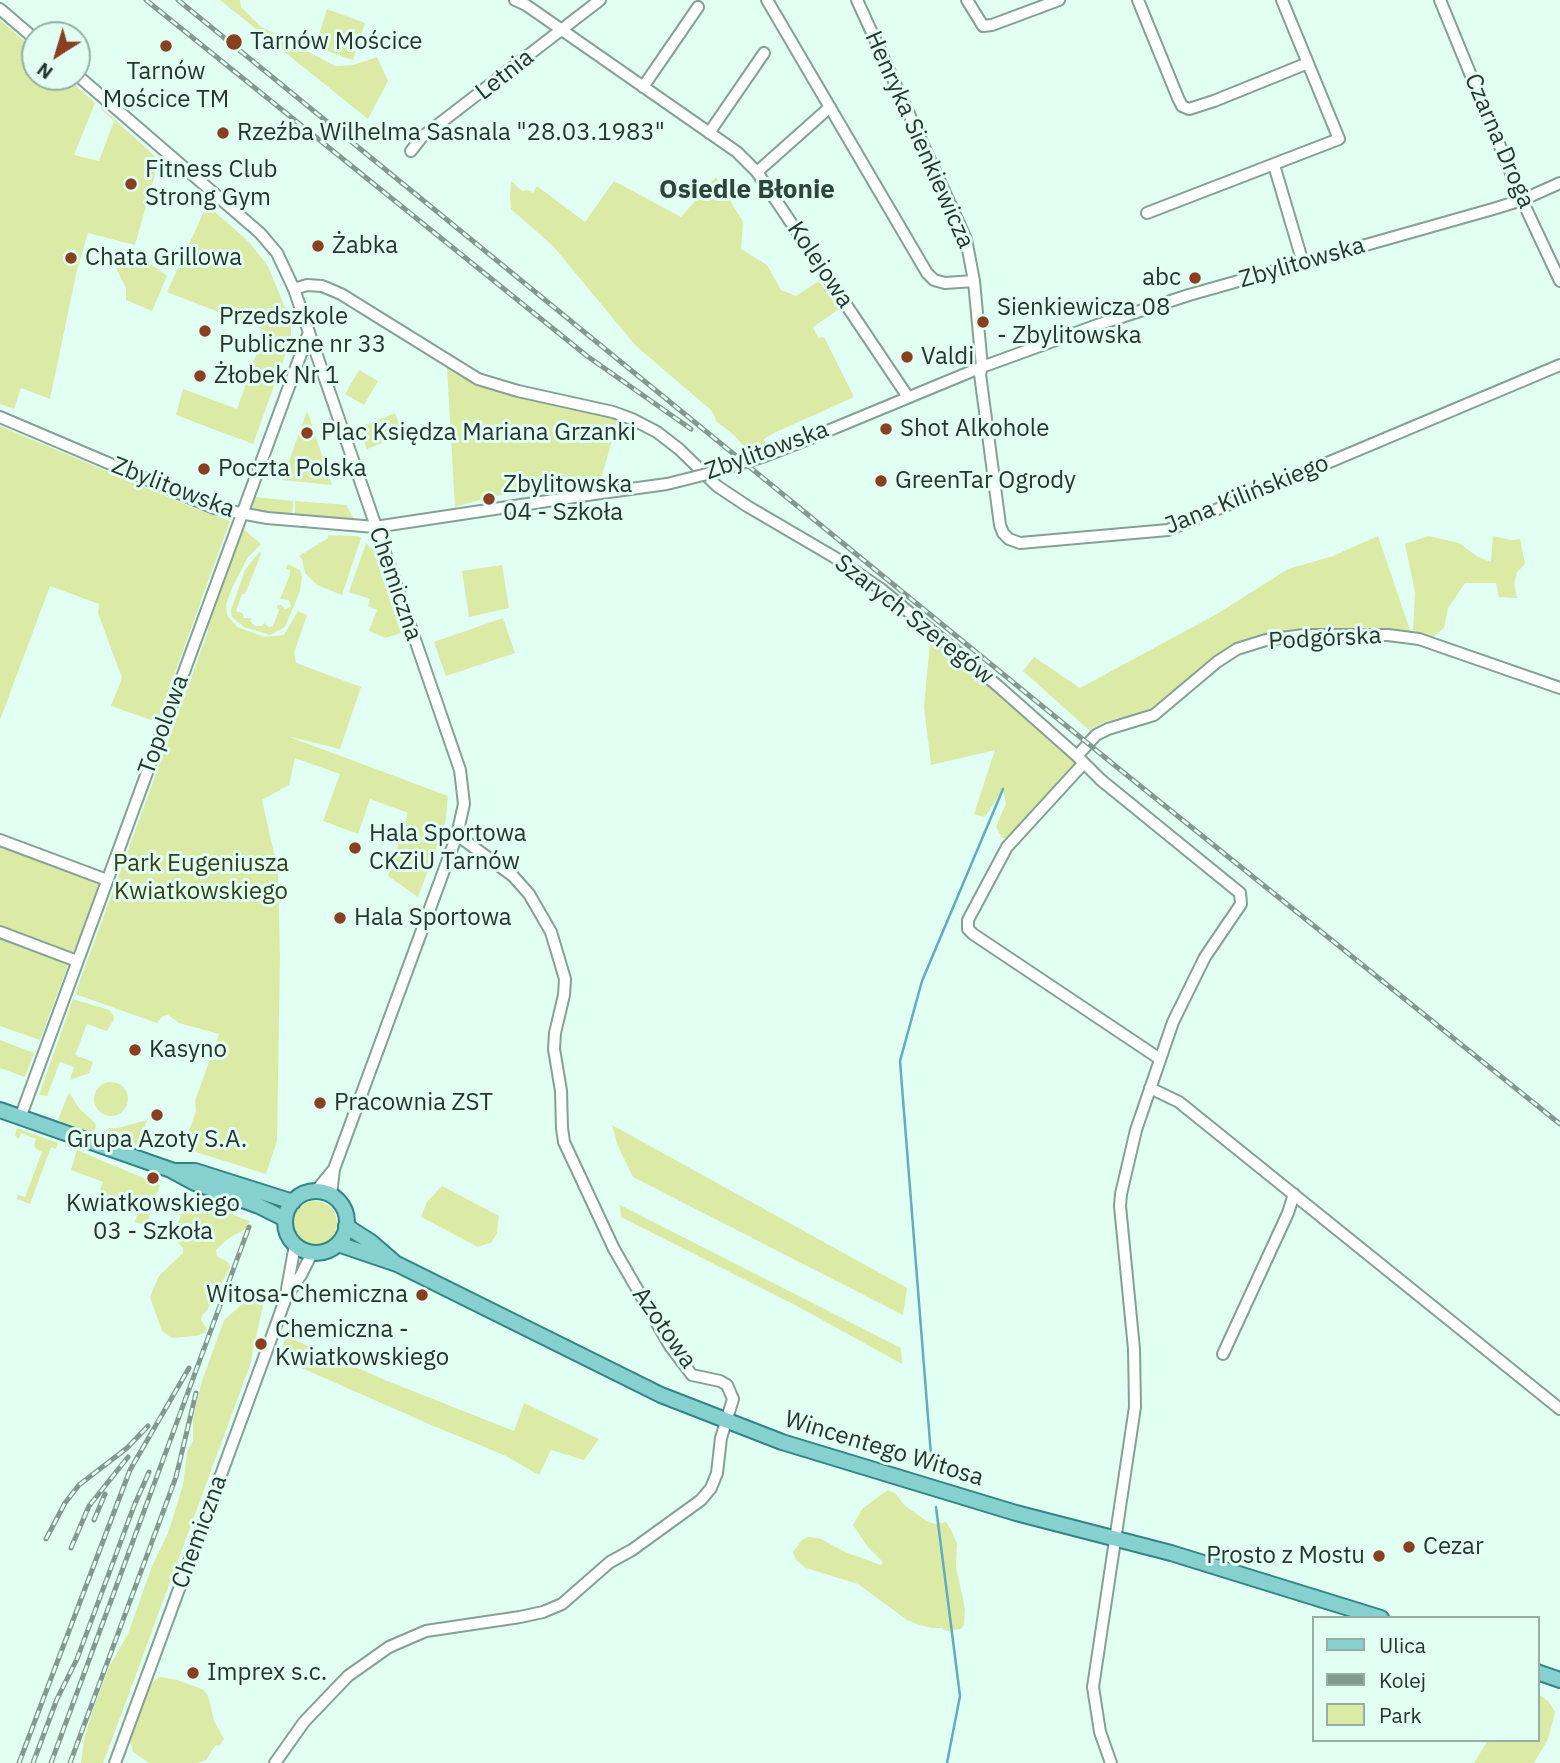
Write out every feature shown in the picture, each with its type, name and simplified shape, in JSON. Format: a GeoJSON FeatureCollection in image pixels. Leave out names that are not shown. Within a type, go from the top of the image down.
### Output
{"type":"FeatureCollection","features":[{"type":"Feature","properties":{"kind":"main road"},"geometry":{"type":"LineString","coordinates":[[0,1110],[171,1171],[285,1219]]}},
{"type":"Feature","properties":{"kind":"main road"},"geometry":{"type":"LineString","coordinates":[[171,1171],[195,1171],[293,1202]]}},
{"type":"Feature","properties":{"kind":"main road"},"geometry":{"type":"LineString","coordinates":[[316,1191],[331,1195],[345,1212],[346,1226],[338,1244],[323,1252],[312,1253],[295,1245],[287,1233],[285,1219],[293,1202],[303,1194],[316,1191]]}},
{"type":"Feature","properties":{"kind":"main road","name":"Wincentego Witosa"},"geometry":{"type":"LineString","coordinates":[[346,1226],[371,1242],[397,1264]]}},
{"type":"Feature","properties":{"kind":"main road","name":"Wincentego Witosa"},"geometry":{"type":"LineString","coordinates":[[338,1244],[397,1264],[605,1369],[726,1422],[999,1509],[1115,1538],[1375,1616]]}},
{"type":"Feature","properties":{"kind":"main road"},"geometry":{"type":"LineString","coordinates":[[1539,1673],[1560,1680]]}},
{"type":"Feature","properties":{"kind":"street","name":"Letnia"},"geometry":{"type":"LineString","coordinates":[[411,150],[422,137],[600,0]]}},
{"type":"Feature","properties":{"kind":"street"},"geometry":{"type":"LineString","coordinates":[[767,0],[927,273],[934,280],[945,283],[974,281]]}},
{"type":"Feature","properties":{"kind":"street","name":"Henryka Sienkiewicza"},"geometry":{"type":"LineString","coordinates":[[858,0],[966,239],[974,281],[982,367]]}},
{"type":"Feature","properties":{"kind":"street"},"geometry":{"type":"LineString","coordinates":[[967,0],[982,26],[992,25],[1057,1]]}},
{"type":"Feature","properties":{"kind":"street"},"geometry":{"type":"LineString","coordinates":[[1138,0],[1178,98],[1182,106],[1189,109],[1308,63]]}},
{"type":"Feature","properties":{"kind":"street"},"geometry":{"type":"LineString","coordinates":[[1147,213],[1339,139],[1282,0]]}},
{"type":"Feature","properties":{"kind":"street","name":"Czarna Droga"},"geometry":{"type":"LineString","coordinates":[[1440,0],[1522,200],[1560,281]]}},
{"type":"Feature","properties":{"kind":"street","name":"Kolejowa"},"geometry":{"type":"LineString","coordinates":[[524,2],[737,152],[757,172],[908,397]]}},
{"type":"Feature","properties":{"kind":"street"},"geometry":{"type":"LineString","coordinates":[[643,87],[698,7]]}},
{"type":"Feature","properties":{"kind":"street"},"geometry":{"type":"LineString","coordinates":[[0,9],[21,27]]}},
{"type":"Feature","properties":{"kind":"street"},"geometry":{"type":"LineString","coordinates":[[709,133],[765,53]]}},
{"type":"Feature","properties":{"kind":"street","name":"Chemiczna"},"geometry":{"type":"LineString","coordinates":[[91,87],[260,233],[277,253],[294,289],[460,770],[464,804],[457,835],[334,1169],[331,1195]]}},
{"type":"Feature","properties":{"kind":"street"},"geometry":{"type":"LineString","coordinates":[[757,172],[830,107]]}},
{"type":"Feature","properties":{"kind":"street"},"geometry":{"type":"LineString","coordinates":[[1274,165],[1303,263]]}},
{"type":"Feature","properties":{"kind":"street","name":"Zbylitowska"},"geometry":{"type":"LineString","coordinates":[[0,416],[214,508],[291,521],[375,527],[667,484],[765,456],[982,367],[1164,303],[1522,200],[1560,183]]}},
{"type":"Feature","properties":{"kind":"street","name":"Szarych Szeregów"},"geometry":{"type":"LineString","coordinates":[[294,289],[307,285],[322,286],[341,294],[478,379],[517,391],[613,412],[657,432],[727,493],[834,557],[881,589],[979,670],[1080,760],[1236,888],[1241,904],[1189,985],[1160,1059]]}},
{"type":"Feature","properties":{"kind":"street","name":"Topolowa"},"geometry":{"type":"LineString","coordinates":[[20,1118],[309,332]]}},
{"type":"Feature","properties":{"kind":"street","name":"Jana Kilińskiego"},"geometry":{"type":"LineString","coordinates":[[982,367],[980,374],[1000,524],[1009,539],[1020,543],[1168,530],[1560,365]]}},
{"type":"Feature","properties":{"kind":"street","name":"Podgórska"},"geometry":{"type":"LineString","coordinates":[[1160,1059],[968,929],[968,920],[1007,847],[1080,760],[1096,735],[1154,715],[1217,662],[1237,649],[1266,640],[1304,635],[1388,635],[1419,639],[1560,688]]}},
{"type":"Feature","properties":{"kind":"street","name":"Azotowa"},"geometry":{"type":"LineString","coordinates":[[275,1763],[304,1722],[348,1676],[389,1647],[426,1631],[520,1617],[562,1604],[610,1562],[632,1550],[701,1500],[711,1488],[717,1473],[721,1438],[733,1399],[727,1385],[692,1375],[670,1346],[614,1249],[564,1142],[561,1091],[554,1049],[565,979],[551,932],[529,894],[513,876],[457,835]]}},
{"type":"Feature","properties":{"kind":"street"},"geometry":{"type":"LineString","coordinates":[[0,840],[107,880]]}},
{"type":"Feature","properties":{"kind":"street"},"geometry":{"type":"LineString","coordinates":[[0,932],[77,961]]}},
{"type":"Feature","properties":{"kind":"street"},"geometry":{"type":"LineString","coordinates":[[1111,1763],[1100,1732],[1093,1687],[1135,1407],[1134,1349],[1120,1206],[1126,1167],[1160,1059]]}},
{"type":"Feature","properties":{"kind":"street"},"geometry":{"type":"LineString","coordinates":[[1150,1088],[1179,1102],[1560,1409]]}},
{"type":"Feature","properties":{"kind":"street","name":"Chemiczna"},"geometry":{"type":"LineString","coordinates":[[316,1191],[334,1169]]}},
{"type":"Feature","properties":{"kind":"street"},"geometry":{"type":"LineString","coordinates":[[1223,1354],[1288,1213],[1294,1194]]}},
{"type":"Feature","properties":{"kind":"street","name":"Chemiczna"},"geometry":{"type":"LineString","coordinates":[[115,1763],[285,1300],[295,1245]]}},
{"type":"Feature","properties":{"kind":"street","name":"Chemiczna"},"geometry":{"type":"LineString","coordinates":[[285,1300],[312,1253]]}},
{"type":"Feature","properties":{"kind":"green space"},"geometry":{"type":"Polygon","coordinates":[[[220,0],[240,0],[241,7],[260,26],[335,66],[354,65],[377,57],[388,81],[368,119],[220,0]]]}},
{"type":"Feature","properties":{"kind":"green space"},"geometry":{"type":"Polygon","coordinates":[[[327,9],[365,23],[353,60],[315,47],[327,9]]]}},
{"type":"Feature","properties":{"kind":"green space"},"geometry":{"type":"Polygon","coordinates":[[[0,20],[21,38],[21,91],[82,91],[95,103],[74,155],[99,161],[114,121],[102,108],[159,160],[135,245],[88,233],[77,270],[50,399],[21,388],[14,409],[0,404],[0,20]]]}},
{"type":"Feature","properties":{"kind":"green space"},"geometry":{"type":"Polygon","coordinates":[[[716,177],[743,222],[741,249],[767,265],[781,290],[796,296],[819,281],[839,309],[813,327],[818,338],[824,337],[854,397],[774,433],[764,439],[765,444],[747,450],[717,422],[712,411],[635,345],[553,246],[511,209],[511,181],[522,191],[533,193],[537,186],[585,222],[614,181],[681,217],[716,177]]]}},
{"type":"Feature","properties":{"kind":"green space"},"geometry":{"type":"Polygon","coordinates":[[[207,205],[249,242],[268,266],[291,322],[291,339],[253,444],[176,415],[183,389],[237,409],[265,330],[167,292],[207,205]]]}},
{"type":"Feature","properties":{"kind":"green space"},"geometry":{"type":"Polygon","coordinates":[[[119,255],[148,262],[167,276],[152,311],[126,300],[126,288],[115,266],[119,255]]]}},
{"type":"Feature","properties":{"kind":"green space"},"geometry":{"type":"Polygon","coordinates":[[[447,368],[498,391],[618,419],[601,479],[490,497],[455,507],[447,368]]]}},
{"type":"Feature","properties":{"kind":"green space"},"geometry":{"type":"Polygon","coordinates":[[[359,370],[378,381],[364,405],[345,394],[359,370]]]}},
{"type":"Feature","properties":{"kind":"green space"},"geometry":{"type":"Polygon","coordinates":[[[307,411],[332,485],[282,480],[307,411]]]}},
{"type":"Feature","properties":{"kind":"green space"},"geometry":{"type":"Polygon","coordinates":[[[395,413],[403,435],[367,449],[358,428],[395,413]]]}},
{"type":"Feature","properties":{"kind":"green space"},"geometry":{"type":"Polygon","coordinates":[[[0,426],[230,521],[157,722],[111,706],[122,678],[98,613],[99,604],[50,586],[0,720],[0,426]]]}},
{"type":"Feature","properties":{"kind":"green space"},"geometry":{"type":"Polygon","coordinates":[[[255,497],[293,501],[292,515],[252,509],[255,497]]]}},
{"type":"Feature","properties":{"kind":"green space"},"geometry":{"type":"Polygon","coordinates":[[[295,501],[346,505],[354,519],[295,515],[295,501]]]}},
{"type":"Feature","properties":{"kind":"green space","name":"Park Eugeniusza Kwiatkowskiego"},"geometry":{"type":"Polygon","coordinates":[[[242,528],[261,544],[248,557],[232,588],[226,605],[227,615],[237,627],[264,637],[284,635],[298,611],[307,615],[294,653],[296,663],[361,687],[340,749],[287,736],[448,796],[445,825],[418,897],[388,876],[408,813],[370,799],[358,834],[323,821],[340,774],[295,758],[289,785],[262,800],[278,871],[280,957],[277,1141],[266,1174],[183,1148],[196,1111],[195,1101],[219,1034],[179,1023],[168,1015],[163,1016],[157,1023],[75,994],[208,631],[207,623],[242,528]]]}},
{"type":"Feature","properties":{"kind":"green space"},"geometry":{"type":"Polygon","coordinates":[[[328,535],[361,538],[342,595],[317,585],[305,573],[299,556],[328,538],[328,535]]]}},
{"type":"Feature","properties":{"kind":"green space"},"geometry":{"type":"Polygon","coordinates":[[[1378,536],[1411,633],[1360,627],[1312,632],[1230,648],[1146,712],[1107,721],[1089,730],[1023,671],[1034,657],[1080,688],[1217,614],[1288,569],[1333,556],[1378,536]]]}},
{"type":"Feature","properties":{"kind":"green space"},"geometry":{"type":"Polygon","coordinates":[[[1428,536],[1459,543],[1478,557],[1491,562],[1493,536],[1520,539],[1525,564],[1517,572],[1514,584],[1517,598],[1499,597],[1496,583],[1465,583],[1448,608],[1444,628],[1433,637],[1413,630],[1415,592],[1405,544],[1428,536]]]}},
{"type":"Feature","properties":{"kind":"green space"},"geometry":{"type":"Polygon","coordinates":[[[366,543],[373,550],[401,633],[385,638],[369,631],[377,610],[368,606],[370,599],[349,592],[366,543]]]}},
{"type":"Feature","properties":{"kind":"green space"},"geometry":{"type":"Polygon","coordinates":[[[260,551],[236,611],[242,613],[244,618],[251,618],[250,621],[255,626],[262,626],[264,623],[269,627],[273,626],[279,610],[278,605],[285,609],[291,607],[289,600],[280,599],[290,574],[290,570],[286,569],[288,564],[300,570],[302,576],[300,591],[285,627],[270,635],[244,627],[232,617],[231,610],[245,570],[260,551]]]}},
{"type":"Feature","properties":{"kind":"green space"},"geometry":{"type":"Polygon","coordinates":[[[502,565],[509,608],[469,617],[462,571],[502,565]]]}},
{"type":"Feature","properties":{"kind":"green space"},"geometry":{"type":"Polygon","coordinates":[[[503,618],[515,653],[446,676],[434,642],[503,618]]]}},
{"type":"Feature","properties":{"kind":"green space"},"geometry":{"type":"Polygon","coordinates":[[[931,632],[1076,762],[1075,771],[1012,838],[1002,838],[996,826],[1006,804],[1003,789],[985,817],[974,814],[995,750],[931,765],[924,707],[931,632]]]}},
{"type":"Feature","properties":{"kind":"green space"},"geometry":{"type":"Polygon","coordinates":[[[0,843],[100,880],[72,956],[0,930],[0,843]]]}},
{"type":"Feature","properties":{"kind":"green space"},"geometry":{"type":"Polygon","coordinates":[[[0,935],[70,960],[40,1040],[0,1026],[0,935]]]}},
{"type":"Feature","properties":{"kind":"green space"},"geometry":{"type":"Polygon","coordinates":[[[73,999],[109,1010],[114,1019],[107,1031],[87,1024],[75,1055],[93,1062],[89,1073],[70,1080],[74,1067],[60,1062],[47,1096],[39,1095],[73,999]]]}},
{"type":"Feature","properties":{"kind":"green space"},"geometry":{"type":"Polygon","coordinates":[[[0,1040],[34,1053],[25,1077],[0,1068],[0,1040]]]}},
{"type":"Feature","properties":{"kind":"green space"},"geometry":{"type":"Polygon","coordinates":[[[111,1082],[123,1087],[128,1099],[123,1111],[111,1116],[99,1111],[94,1099],[99,1087],[111,1082]]]}},
{"type":"Feature","properties":{"kind":"green space"},"geometry":{"type":"Polygon","coordinates":[[[69,1092],[79,1108],[96,1124],[94,1134],[58,1120],[69,1092]]]}},
{"type":"Feature","properties":{"kind":"green space"},"geometry":{"type":"Polygon","coordinates":[[[147,1120],[137,1146],[123,1144],[102,1135],[109,1128],[147,1120]]]}},
{"type":"Feature","properties":{"kind":"green space"},"geometry":{"type":"Polygon","coordinates":[[[612,1125],[907,1288],[903,1315],[633,1177],[618,1146],[612,1125]]]}},
{"type":"Feature","properties":{"kind":"green space"},"geometry":{"type":"Polygon","coordinates":[[[17,1128],[58,1143],[56,1149],[51,1147],[30,1204],[17,1199],[18,1195],[25,1197],[42,1152],[34,1145],[36,1139],[21,1133],[19,1139],[17,1138],[17,1128]]]}},
{"type":"Feature","properties":{"kind":"green space"},"geometry":{"type":"Polygon","coordinates":[[[77,1150],[160,1185],[146,1226],[135,1222],[141,1204],[118,1195],[117,1199],[99,1193],[103,1182],[71,1170],[77,1150]]]}},
{"type":"Feature","properties":{"kind":"green space"},"geometry":{"type":"Polygon","coordinates":[[[442,1186],[499,1216],[497,1233],[492,1242],[478,1247],[421,1217],[427,1202],[442,1186]]]}},
{"type":"Feature","properties":{"kind":"green space"},"geometry":{"type":"Polygon","coordinates":[[[315,1201],[324,1202],[331,1207],[336,1214],[336,1232],[331,1239],[324,1244],[315,1245],[306,1244],[299,1239],[294,1232],[293,1223],[294,1214],[299,1207],[306,1202],[315,1201]]]}},
{"type":"Feature","properties":{"kind":"green space"},"geometry":{"type":"Polygon","coordinates":[[[193,1204],[206,1204],[249,1221],[246,1229],[229,1238],[216,1250],[217,1256],[229,1263],[230,1267],[202,1316],[201,1320],[207,1329],[195,1336],[172,1338],[162,1331],[150,1297],[159,1276],[183,1253],[183,1248],[176,1241],[174,1234],[182,1212],[193,1204]]]}},
{"type":"Feature","properties":{"kind":"green space"},"geometry":{"type":"Polygon","coordinates":[[[620,1205],[901,1348],[902,1364],[797,1306],[621,1217],[620,1205]]]}},
{"type":"Feature","properties":{"kind":"green space"},"geometry":{"type":"Polygon","coordinates":[[[260,1294],[265,1296],[250,1365],[103,1763],[81,1763],[84,1739],[94,1707],[110,1665],[128,1634],[152,1566],[168,1533],[183,1485],[187,1452],[193,1441],[193,1419],[202,1381],[224,1320],[242,1304],[260,1294]]]}},
{"type":"Feature","properties":{"kind":"green space"},"geometry":{"type":"Polygon","coordinates":[[[286,1336],[387,1381],[514,1431],[524,1403],[599,1439],[584,1460],[551,1450],[539,1475],[506,1456],[279,1358],[286,1336]]]}},
{"type":"Feature","properties":{"kind":"green space"},"geometry":{"type":"Polygon","coordinates":[[[888,1490],[925,1520],[935,1524],[946,1522],[951,1530],[957,1543],[956,1567],[965,1609],[964,1625],[961,1629],[946,1631],[907,1620],[858,1584],[806,1568],[796,1560],[793,1552],[802,1540],[808,1537],[819,1538],[845,1552],[881,1565],[883,1562],[868,1547],[853,1525],[863,1508],[888,1490]]]}},
{"type":"Feature","properties":{"kind":"green space"},"geometry":{"type":"Polygon","coordinates":[[[160,1677],[202,1689],[208,1695],[214,1721],[224,1739],[220,1745],[215,1746],[206,1760],[197,1763],[149,1763],[133,1752],[130,1741],[147,1686],[160,1677]]]}},
{"type":"Feature","properties":{"kind":"green space"},"geometry":{"type":"Polygon","coordinates":[[[1539,1694],[1548,1701],[1555,1712],[1548,1739],[1534,1763],[1474,1763],[1487,1742],[1539,1742],[1539,1694]]]}},
{"type":"Feature","properties":{"kind":"waterway"},"geometry":{"type":"LineString","coordinates":[[932,1468],[900,1061],[922,981],[1003,789]]}},
{"type":"Feature","properties":{"kind":"waterway"},"geometry":{"type":"LineString","coordinates":[[936,1507],[960,1696],[947,1763]]}},
{"type":"Feature","properties":{"kind":"railway"},"geometry":{"type":"LineString","coordinates":[[146,0],[587,356],[691,429]]}},
{"type":"Feature","properties":{"kind":"railway"},"geometry":{"type":"LineString","coordinates":[[178,0],[1118,768],[1560,1124]]}},
{"type":"Feature","properties":{"kind":"railway"},"geometry":{"type":"LineString","coordinates":[[51,1763],[249,1227]]}},
{"type":"Feature","properties":{"kind":"railway"},"geometry":{"type":"LineString","coordinates":[[19,1763],[130,1470],[189,1368]]}},
{"type":"Feature","properties":{"kind":"railway"},"geometry":{"type":"LineString","coordinates":[[70,1763],[176,1477],[196,1393]]}},
{"type":"Feature","properties":{"kind":"railway"},"geometry":{"type":"LineString","coordinates":[[46,1539],[65,1503],[79,1485],[127,1448],[148,1426]]}},
{"type":"Feature","properties":{"kind":"railway"},"geometry":{"type":"LineString","coordinates":[[71,1548],[89,1506],[128,1457]]}},
{"type":"Feature","properties":{"kind":"railway"},"geometry":{"type":"LineString","coordinates":[[33,1763],[57,1699],[77,1659],[149,1472]]}},
{"type":"Feature","properties":{"kind":"railway"},"geometry":{"type":"LineString","coordinates":[[94,1520],[105,1494]]}},
{"type":"Feature","properties":{"kind":"place","name":"Tarnów Mościce"},"geometry":{"type":"Point","coordinates":[234,42]}},
{"type":"Feature","properties":{"kind":"place","name":"Tarnów Mościce TM"},"geometry":{"type":"Point","coordinates":[166,46]}},
{"type":"Feature","properties":{"kind":"place","name":"Rzeźba Wilhelma Sasnala \"28.03.1983\""},"geometry":{"type":"Point","coordinates":[223,133]}},
{"type":"Feature","properties":{"kind":"place","name":"Fitness Club Strong Gym"},"geometry":{"type":"Point","coordinates":[131,184]}},
{"type":"Feature","properties":{"kind":"place","name":"Żabka"},"geometry":{"type":"Point","coordinates":[318,246]}},
{"type":"Feature","properties":{"kind":"place","name":"Chata Grillowa"},"geometry":{"type":"Point","coordinates":[71,258]}},
{"type":"Feature","properties":{"kind":"place","name":"abc"},"geometry":{"type":"Point","coordinates":[1195,278]}},
{"type":"Feature","properties":{"kind":"place","name":"Sienkiewicza 08 - Zbylitowska"},"geometry":{"type":"Point","coordinates":[983,322]}},
{"type":"Feature","properties":{"kind":"place","name":"Przedszkole Publiczne nr 33"},"geometry":{"type":"Point","coordinates":[205,331]}},
{"type":"Feature","properties":{"kind":"place","name":"Valdi"},"geometry":{"type":"Point","coordinates":[907,357]}},
{"type":"Feature","properties":{"kind":"place","name":"Żłobek Nr 1"},"geometry":{"type":"Point","coordinates":[200,376]}},
{"type":"Feature","properties":{"kind":"place","name":"Shot Alkohole"},"geometry":{"type":"Point","coordinates":[886,429]}},
{"type":"Feature","properties":{"kind":"place","name":"Plac Księdza Mariana Grzanki"},"geometry":{"type":"Point","coordinates":[307,433]}},
{"type":"Feature","properties":{"kind":"place","name":"Poczta Polska"},"geometry":{"type":"Point","coordinates":[204,469]}},
{"type":"Feature","properties":{"kind":"place","name":"GreenTar Ogrody"},"geometry":{"type":"Point","coordinates":[881,481]}},
{"type":"Feature","properties":{"kind":"place","name":"Zbylitowska 04 - Szkoła"},"geometry":{"type":"Point","coordinates":[489,499]}},
{"type":"Feature","properties":{"kind":"place","name":"Hala Sportowa CKZiU Tarnów"},"geometry":{"type":"Point","coordinates":[355,848]}},
{"type":"Feature","properties":{"kind":"place","name":"Hala Sportowa"},"geometry":{"type":"Point","coordinates":[340,918]}},
{"type":"Feature","properties":{"kind":"place","name":"Kasyno"},"geometry":{"type":"Point","coordinates":[135,1050]}},
{"type":"Feature","properties":{"kind":"place","name":"Pracownia ZST"},"geometry":{"type":"Point","coordinates":[320,1103]}},
{"type":"Feature","properties":{"kind":"place","name":"Grupa Azoty S.A."},"geometry":{"type":"Point","coordinates":[157,1115]}},
{"type":"Feature","properties":{"kind":"place","name":"Kwiatkowskiego 03 - Szkoła"},"geometry":{"type":"Point","coordinates":[153,1178]}},
{"type":"Feature","properties":{"kind":"place","name":"Witosa-Chemiczna"},"geometry":{"type":"Point","coordinates":[422,1295]}},
{"type":"Feature","properties":{"kind":"place","name":"Chemiczna - Kwiatkowskiego"},"geometry":{"type":"Point","coordinates":[261,1344]}},
{"type":"Feature","properties":{"kind":"place","name":"Cezar"},"geometry":{"type":"Point","coordinates":[1409,1547]}},
{"type":"Feature","properties":{"kind":"place","name":"Prosto z Mostu"},"geometry":{"type":"Point","coordinates":[1379,1556]}},
{"type":"Feature","properties":{"kind":"place","name":"Imprex s.c."},"geometry":{"type":"Point","coordinates":[193,1673]}},
{"type":"Feature","properties":{"kind":"district","name":"Osiedle Błonie"},"geometry":{"type":"Point","coordinates":[747,190]}}]}
